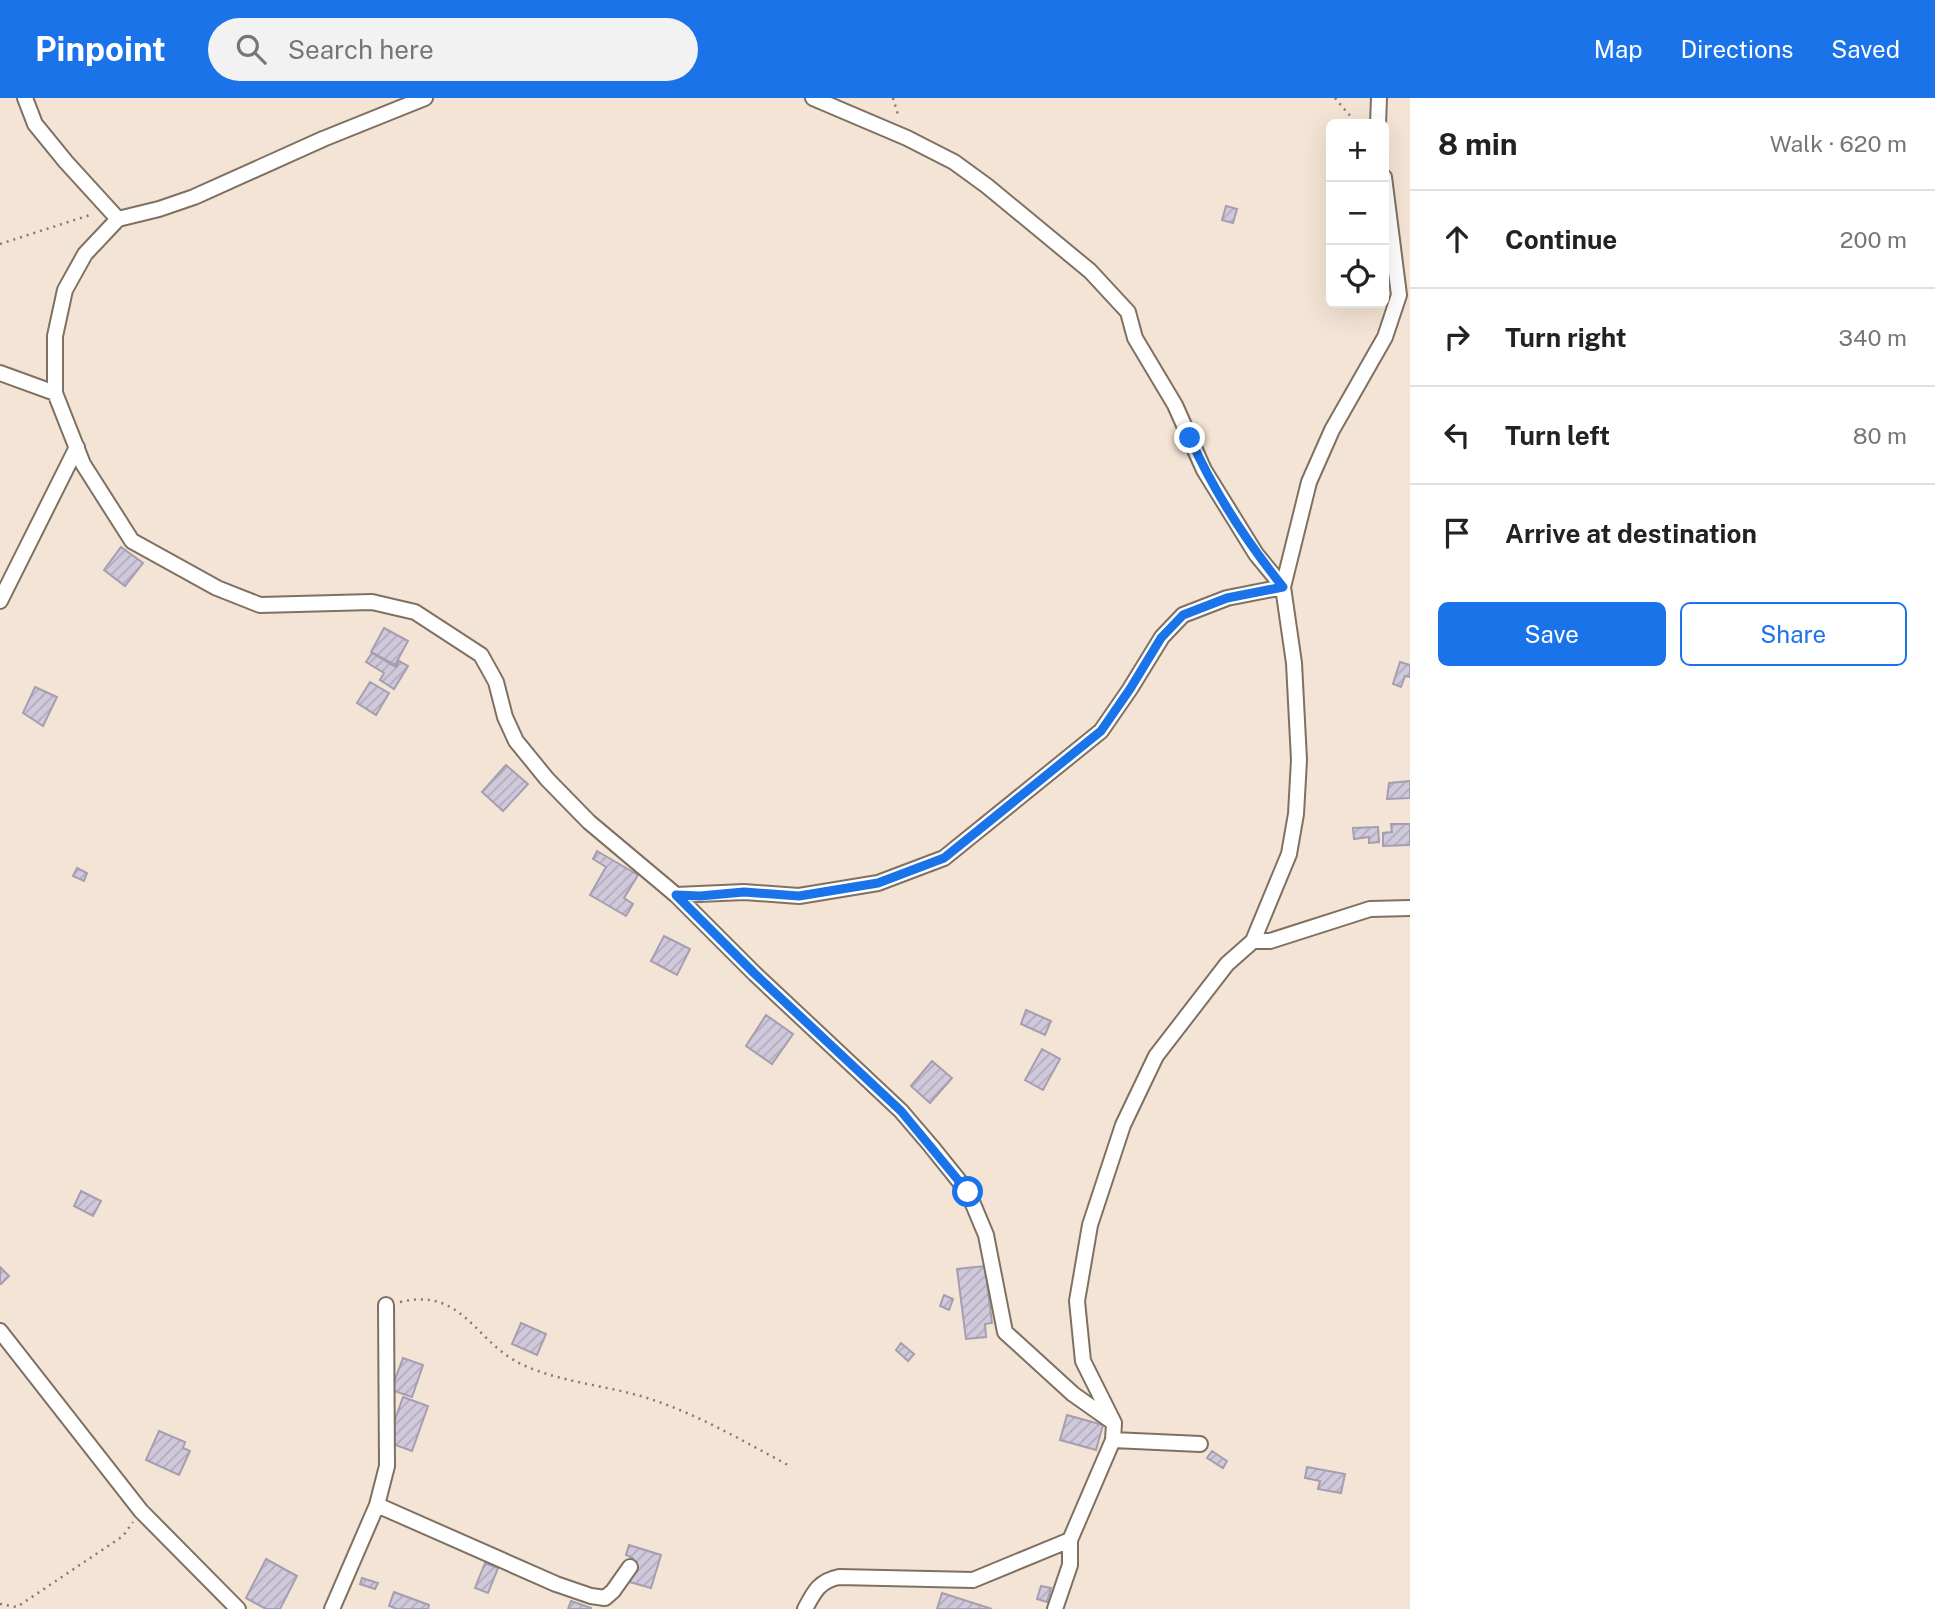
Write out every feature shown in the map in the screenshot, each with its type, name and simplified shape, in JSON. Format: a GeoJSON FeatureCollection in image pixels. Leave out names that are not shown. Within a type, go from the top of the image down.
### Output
{"type":"FeatureCollection","features":[{"type":"Feature","properties":{"kind":"street"},"geometry":{"type":"LineString","coordinates":[[25,98],[35,124],[114,214]]}},
{"type":"Feature","properties":{"kind":"street"},"geometry":{"type":"LineString","coordinates":[[425,98],[323,139],[194,197],[159,209],[114,214],[85,254],[65,290],[55,336],[55,393],[83,464],[132,541],[217,588],[260,605],[372,602],[415,612],[481,655],[496,682],[505,717],[516,741],[547,779],[589,822],[676,895],[755,974],[901,1111],[931,1146],[968,1192],[986,1234],[1005,1332],[1073,1394],[1114,1423]]}},
{"type":"Feature","properties":{"kind":"street"},"geometry":{"type":"LineString","coordinates":[[813,98],[907,138],[954,162],[1090,271],[1128,312],[1135,338],[1175,405],[1204,470],[1256,554],[1283,587]]}},
{"type":"Feature","properties":{"kind":"street"},"geometry":{"type":"LineString","coordinates":[[1378,119],[1379,98]]}},
{"type":"Feature","properties":{"kind":"street"},"geometry":{"type":"LineString","coordinates":[[1055,1609],[1070,1565],[1070,1540],[1113,1440],[1114,1423],[1083,1361],[1077,1301],[1090,1225],[1124,1125],[1156,1056],[1227,964],[1253,941],[1289,854],[1296,814],[1299,760],[1294,663],[1283,587],[1309,482],[1332,430],[1385,337],[1399,295],[1385,182]]}},
{"type":"Feature","properties":{"kind":"street"},"geometry":{"type":"LineString","coordinates":[[0,373],[55,393]]}},
{"type":"Feature","properties":{"kind":"street"},"geometry":{"type":"LineString","coordinates":[[0,601],[77,447]]}},
{"type":"Feature","properties":{"kind":"street"},"geometry":{"type":"LineString","coordinates":[[676,895],[744,892],[799,896],[878,883],[944,858],[1101,731],[1161,638],[1183,615],[1227,598],[1283,587]]}},
{"type":"Feature","properties":{"kind":"street"},"geometry":{"type":"LineString","coordinates":[[1253,941],[1270,942],[1370,909],[1410,908]]}},
{"type":"Feature","properties":{"kind":"street"},"geometry":{"type":"LineString","coordinates":[[332,1609],[377,1505],[387,1466],[386,1305]]}},
{"type":"Feature","properties":{"kind":"street"},"geometry":{"type":"LineString","coordinates":[[0,1331],[141,1511],[238,1609]]}},
{"type":"Feature","properties":{"kind":"street"},"geometry":{"type":"LineString","coordinates":[[1113,1440],[1200,1444]]}},
{"type":"Feature","properties":{"kind":"street"},"geometry":{"type":"LineString","coordinates":[[377,1505],[591,1597],[605,1598],[630,1567]]}},
{"type":"Feature","properties":{"kind":"street"},"geometry":{"type":"LineString","coordinates":[[804,1609],[815,1590],[825,1580],[839,1577],[973,1580],[1070,1540]]}},
{"type":"Feature","properties":{"kind":"path"},"geometry":{"type":"LineString","coordinates":[[1335,98],[1353,119]]}},
{"type":"Feature","properties":{"kind":"path"},"geometry":{"type":"LineString","coordinates":[[0,244],[114,214]]}},
{"type":"Feature","properties":{"kind":"path"},"geometry":{"type":"LineString","coordinates":[[386,1305],[417,1298],[450,1305],[520,1364],[677,1408],[788,1465]]}},
{"type":"Feature","properties":{"kind":"path"},"geometry":{"type":"LineString","coordinates":[[0,1604],[17,1607],[122,1536],[141,1511]]}},
{"type":"Feature","properties":{"kind":"building"},"geometry":{"type":"Polygon","coordinates":[[[1226,206],[1237,209],[1233,223],[1222,220],[1226,206]]]}},
{"type":"Feature","properties":{"kind":"building"},"geometry":{"type":"Polygon","coordinates":[[[121,547],[143,563],[125,586],[104,570],[121,547]]]}},
{"type":"Feature","properties":{"kind":"building"},"geometry":{"type":"Polygon","coordinates":[[[384,628],[408,641],[395,665],[371,652],[384,628]]]}},
{"type":"Feature","properties":{"kind":"building"},"geometry":{"type":"Polygon","coordinates":[[[372,653],[396,667],[399,661],[408,666],[394,689],[380,680],[384,673],[366,662],[372,653]]]}},
{"type":"Feature","properties":{"kind":"building"},"geometry":{"type":"Polygon","coordinates":[[[1400,662],[1410,665],[1410,677],[1405,676],[1401,687],[1393,684],[1400,662]]]}},
{"type":"Feature","properties":{"kind":"building"},"geometry":{"type":"Polygon","coordinates":[[[370,682],[389,693],[376,715],[357,703],[370,682]]]}},
{"type":"Feature","properties":{"kind":"building"},"geometry":{"type":"Polygon","coordinates":[[[35,687],[57,697],[43,726],[23,713],[35,687]]]}},
{"type":"Feature","properties":{"kind":"building"},"geometry":{"type":"Polygon","coordinates":[[[506,765],[528,784],[503,811],[482,792],[506,765]]]}},
{"type":"Feature","properties":{"kind":"building"},"geometry":{"type":"Polygon","coordinates":[[[1410,781],[1410,798],[1387,799],[1389,783],[1410,781]]]}},
{"type":"Feature","properties":{"kind":"building"},"geometry":{"type":"Polygon","coordinates":[[[1391,824],[1410,824],[1410,845],[1383,846],[1383,833],[1392,832],[1391,824]]]}},
{"type":"Feature","properties":{"kind":"building"},"geometry":{"type":"Polygon","coordinates":[[[1378,827],[1379,842],[1369,843],[1369,837],[1354,839],[1353,828],[1378,827]]]}},
{"type":"Feature","properties":{"kind":"building"},"geometry":{"type":"Polygon","coordinates":[[[597,851],[638,875],[624,898],[633,904],[626,916],[590,895],[606,867],[593,859],[597,851]]]}},
{"type":"Feature","properties":{"kind":"building"},"geometry":{"type":"Polygon","coordinates":[[[77,868],[87,873],[84,881],[73,876],[77,868]]]}},
{"type":"Feature","properties":{"kind":"building"},"geometry":{"type":"Polygon","coordinates":[[[664,936],[690,949],[677,975],[651,961],[664,936]]]}},
{"type":"Feature","properties":{"kind":"building"},"geometry":{"type":"Polygon","coordinates":[[[1026,1010],[1051,1021],[1045,1035],[1021,1024],[1026,1010]]]}},
{"type":"Feature","properties":{"kind":"building"},"geometry":{"type":"Polygon","coordinates":[[[766,1015],[793,1034],[772,1064],[746,1046],[766,1015]]]}},
{"type":"Feature","properties":{"kind":"building"},"geometry":{"type":"Polygon","coordinates":[[[1042,1049],[1060,1059],[1043,1090],[1025,1080],[1042,1049]]]}},
{"type":"Feature","properties":{"kind":"building"},"geometry":{"type":"Polygon","coordinates":[[[932,1061],[952,1078],[930,1103],[911,1086],[932,1061]]]}},
{"type":"Feature","properties":{"kind":"building"},"geometry":{"type":"Polygon","coordinates":[[[81,1191],[101,1201],[93,1216],[74,1206],[81,1191]]]}},
{"type":"Feature","properties":{"kind":"building"},"geometry":{"type":"Polygon","coordinates":[[[985,1266],[992,1323],[985,1324],[986,1337],[966,1339],[957,1269],[985,1266]]]}},
{"type":"Feature","properties":{"kind":"building"},"geometry":{"type":"Polygon","coordinates":[[[0,1267],[9,1276],[1,1284],[0,1283],[0,1267]]]}},
{"type":"Feature","properties":{"kind":"building"},"geometry":{"type":"Polygon","coordinates":[[[944,1295],[953,1299],[949,1310],[940,1306],[944,1295]]]}},
{"type":"Feature","properties":{"kind":"building"},"geometry":{"type":"Polygon","coordinates":[[[521,1323],[546,1334],[537,1355],[512,1344],[521,1323]]]}},
{"type":"Feature","properties":{"kind":"building"},"geometry":{"type":"Polygon","coordinates":[[[901,1343],[914,1354],[908,1361],[896,1350],[901,1343]]]}},
{"type":"Feature","properties":{"kind":"building"},"geometry":{"type":"Polygon","coordinates":[[[403,1358],[423,1365],[412,1397],[391,1390],[403,1358]]]}},
{"type":"Feature","properties":{"kind":"building"},"geometry":{"type":"Polygon","coordinates":[[[403,1397],[428,1406],[412,1451],[387,1442],[403,1397]]]}},
{"type":"Feature","properties":{"kind":"building"},"geometry":{"type":"Polygon","coordinates":[[[1067,1415],[1103,1425],[1096,1450],[1060,1440],[1067,1415]]]}},
{"type":"Feature","properties":{"kind":"building"},"geometry":{"type":"Polygon","coordinates":[[[159,1431],[185,1442],[183,1448],[190,1451],[179,1475],[146,1460],[159,1431]]]}},
{"type":"Feature","properties":{"kind":"building"},"geometry":{"type":"Polygon","coordinates":[[[1212,1451],[1227,1461],[1223,1468],[1207,1458],[1212,1451]]]}},
{"type":"Feature","properties":{"kind":"building"},"geometry":{"type":"Polygon","coordinates":[[[1307,1467],[1345,1474],[1341,1493],[1318,1489],[1320,1481],[1305,1478],[1307,1467]]]}},
{"type":"Feature","properties":{"kind":"building"},"geometry":{"type":"Polygon","coordinates":[[[629,1545],[661,1555],[651,1588],[626,1581],[633,1558],[626,1555],[629,1545]]]}},
{"type":"Feature","properties":{"kind":"building"},"geometry":{"type":"Polygon","coordinates":[[[266,1559],[297,1576],[280,1609],[266,1609],[246,1598],[266,1559]]]}},
{"type":"Feature","properties":{"kind":"building"},"geometry":{"type":"Polygon","coordinates":[[[485,1563],[498,1568],[488,1593],[475,1588],[485,1563]]]}},
{"type":"Feature","properties":{"kind":"building"},"geometry":{"type":"Polygon","coordinates":[[[362,1578],[378,1583],[375,1589],[360,1584],[362,1578]]]}},
{"type":"Feature","properties":{"kind":"building"},"geometry":{"type":"Polygon","coordinates":[[[1041,1586],[1051,1588],[1047,1602],[1037,1599],[1041,1586]]]}},
{"type":"Feature","properties":{"kind":"building"},"geometry":{"type":"Polygon","coordinates":[[[394,1592],[429,1605],[428,1609],[397,1609],[389,1606],[394,1592]]]}},
{"type":"Feature","properties":{"kind":"building"},"geometry":{"type":"Polygon","coordinates":[[[942,1593],[992,1609],[937,1609],[942,1593]]]}},
{"type":"Feature","properties":{"kind":"building"},"geometry":{"type":"Polygon","coordinates":[[[571,1601],[591,1608],[591,1609],[568,1609],[571,1601]]]}},
{"type":"Feature","properties":{"kind":"route"},"geometry":{"type":"LineString","coordinates":[[968,1192],[901,1111],[755,974],[676,895],[744,892],[799,896],[878,883],[944,858],[1101,731],[1161,638],[1183,615],[1227,598],[1283,587],[1256,554],[1204,470],[1190,438]]}}]}
